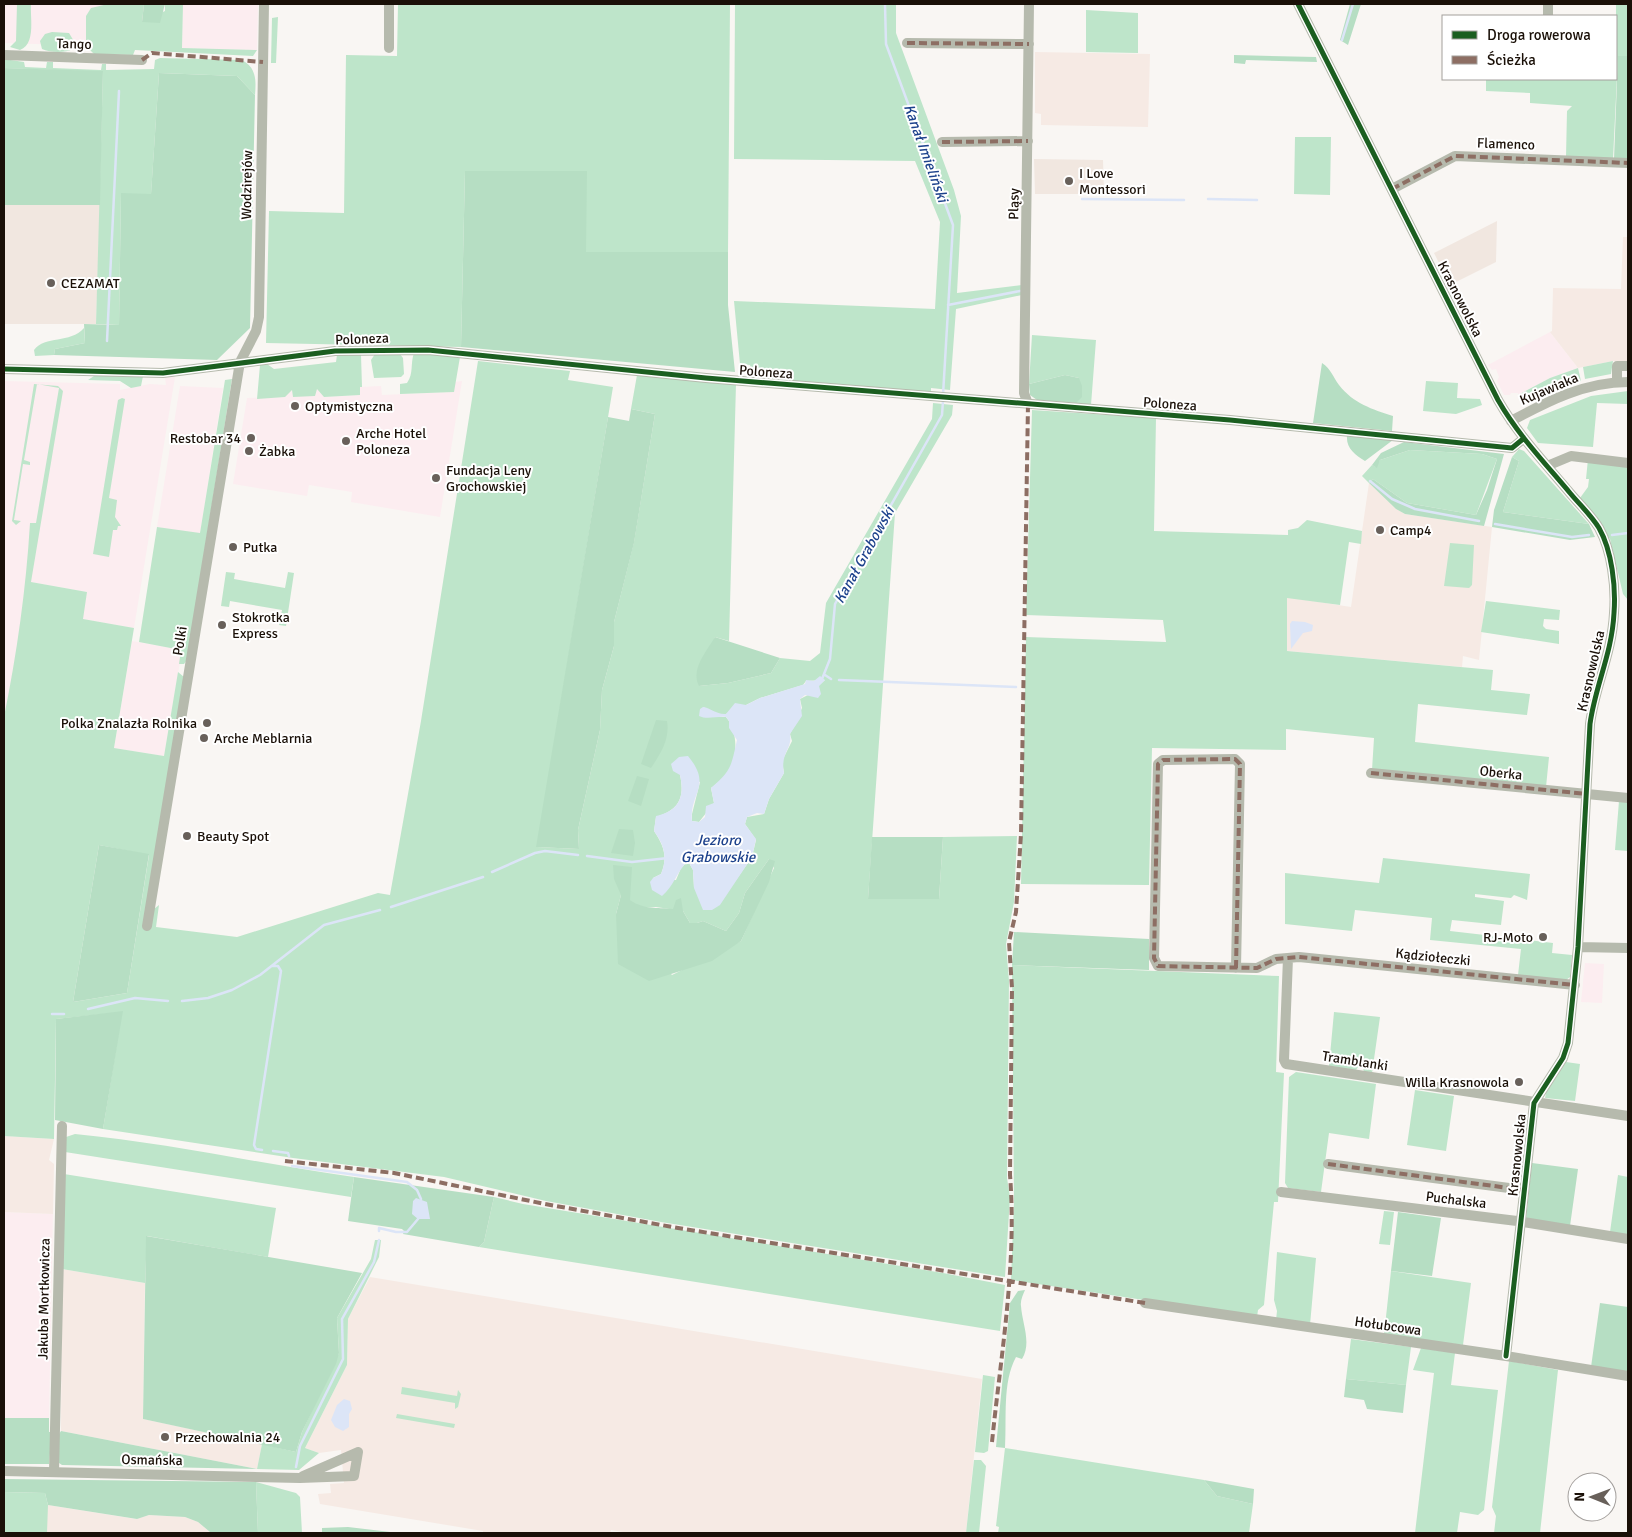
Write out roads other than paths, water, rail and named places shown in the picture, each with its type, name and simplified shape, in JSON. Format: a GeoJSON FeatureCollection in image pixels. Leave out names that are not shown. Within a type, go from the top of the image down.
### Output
{"type":"FeatureCollection","features":[{"type":"Feature","properties":{"kind":"street","name":"Wodzirejów"},"geometry":{"type":"LineString","coordinates":[[240,362],[256,331],[259,317],[264,4]]}},
{"type":"Feature","properties":{"kind":"street"},"geometry":{"type":"LineString","coordinates":[[388,48],[389,4]]}},
{"type":"Feature","properties":{"kind":"street","name":"Pląsy"},"geometry":{"type":"LineString","coordinates":[[1028,404],[1024,393],[1029,4]]}},
{"type":"Feature","properties":{"kind":"street","name":"Krasnowolska"},"geometry":{"type":"LineString","coordinates":[[1298,4],[1487,378],[1511,421],[1523,439],[1548,466],[1600,530],[1607,550],[1614,598],[1610,650],[1591,718],[1575,985],[1566,1051],[1534,1103],[1506,1356]]}},
{"type":"Feature","properties":{"kind":"street"},"geometry":{"type":"LineString","coordinates":[[907,43],[1029,44]]}},
{"type":"Feature","properties":{"kind":"street","name":"Tango"},"geometry":{"type":"LineString","coordinates":[[4,55],[142,60]]}},
{"type":"Feature","properties":{"kind":"street"},"geometry":{"type":"LineString","coordinates":[[942,142],[1028,141]]}},
{"type":"Feature","properties":{"kind":"street","name":"Flamenco"},"geometry":{"type":"LineString","coordinates":[[1392,189],[1455,156],[1628,162]]}},
{"type":"Feature","properties":{"kind":"street","name":"Poloneza"},"geometry":{"type":"LineString","coordinates":[[4,369],[163,373],[343,350],[428,350],[715,379],[1240,420],[1512,448],[1523,439]]}},
{"type":"Feature","properties":{"kind":"street","name":"Polki"},"geometry":{"type":"LineString","coordinates":[[148,926],[240,362]]}},
{"type":"Feature","properties":{"kind":"street"},"geometry":{"type":"LineString","coordinates":[[1617,382],[1618,366],[1628,366]]}},
{"type":"Feature","properties":{"kind":"street","name":"Kujawiaka"},"geometry":{"type":"LineString","coordinates":[[1511,421],[1564,394],[1617,382],[1628,382]]}},
{"type":"Feature","properties":{"kind":"street"},"geometry":{"type":"LineString","coordinates":[[1548,466],[1562,458],[1577,456],[1628,463]]}},
{"type":"Feature","properties":{"kind":"street","name":"Kądziołeczki"},"geometry":{"type":"LineString","coordinates":[[1236,968],[1240,764],[1235,759],[1163,760],[1158,764],[1155,962],[1158,966],[1236,968],[1257,968],[1276,959],[1299,957],[1575,985]]}},
{"type":"Feature","properties":{"kind":"street","name":"Oberka"},"geometry":{"type":"LineString","coordinates":[[1371,773],[1628,798]]}},
{"type":"Feature","properties":{"kind":"street"},"geometry":{"type":"LineString","coordinates":[[1578,946],[1628,948]]}},
{"type":"Feature","properties":{"kind":"street","name":"Tramblanki"},"geometry":{"type":"LineString","coordinates":[[1288,958],[1284,1060],[1286,1064],[1628,1116]]}},
{"type":"Feature","properties":{"kind":"street","name":"Jakuba Mortkowicza"},"geometry":{"type":"LineString","coordinates":[[54,1472],[62,1126]]}},
{"type":"Feature","properties":{"kind":"street"},"geometry":{"type":"LineString","coordinates":[[1328,1164],[1524,1190]]}},
{"type":"Feature","properties":{"kind":"street","name":"Puchalska"},"geometry":{"type":"LineString","coordinates":[[1280,1192],[1521,1222],[1628,1239]]}},
{"type":"Feature","properties":{"kind":"street","name":"Hołubcowa"},"geometry":{"type":"LineString","coordinates":[[1144,1303],[1506,1356],[1628,1376]]}},
{"type":"Feature","properties":{"kind":"street","name":"Osmańska"},"geometry":{"type":"LineString","coordinates":[[4,1472],[300,1478],[354,1476],[358,1452],[300,1478]]}},
{"type":"Feature","properties":{"kind":"water"},"geometry":{"type":"Polygon","coordinates":[[[1292,621],[1313,625],[1312,631],[1303,633],[1291,649],[1290,624],[1292,621]]]}},
{"type":"Feature","properties":{"kind":"water","name":"Jezioro Grabowskie"},"geometry":{"type":"Polygon","coordinates":[[[820,676],[825,680],[819,686],[821,694],[818,698],[805,695],[800,699],[802,716],[790,734],[790,743],[783,766],[784,773],[769,799],[764,814],[757,813],[747,817],[745,824],[756,839],[752,857],[720,905],[712,910],[703,910],[694,888],[693,870],[688,861],[670,888],[662,896],[652,890],[650,882],[661,874],[664,862],[664,851],[654,831],[656,816],[664,814],[675,807],[682,790],[680,775],[673,771],[671,764],[679,757],[688,756],[695,766],[699,775],[699,782],[692,811],[692,821],[699,822],[705,817],[706,806],[714,803],[711,788],[727,772],[733,756],[737,740],[729,728],[729,721],[726,717],[705,718],[699,716],[700,709],[703,707],[726,714],[735,703],[746,705],[760,698],[805,684],[806,680],[814,681],[820,676]]]}},
{"type":"Feature","properties":{"kind":"water"},"geometry":{"type":"Polygon","coordinates":[[[416,1198],[427,1202],[430,1219],[418,1219],[412,1214],[413,1201],[416,1198]]]}},
{"type":"Feature","properties":{"kind":"water"},"geometry":{"type":"Polygon","coordinates":[[[344,1399],[350,1401],[352,1409],[349,1414],[349,1427],[343,1431],[335,1427],[331,1420],[337,1405],[344,1399]]]}},
{"type":"Feature","properties":{"kind":"waterway","name":"Kanał Imieliński"},"geometry":{"type":"LineString","coordinates":[[885,4],[886,44],[953,225],[943,395]]}},
{"type":"Feature","properties":{"kind":"waterway","name":"Kanał Grabowski"},"geometry":{"type":"LineString","coordinates":[[1342,40],[1353,4]]}},
{"type":"Feature","properties":{"kind":"waterway"},"geometry":{"type":"LineString","coordinates":[[107,341],[119,91]]}},
{"type":"Feature","properties":{"kind":"waterway","name":"Kanał Grabowski"},"geometry":{"type":"LineString","coordinates":[[1082,199],[1184,200]]}},
{"type":"Feature","properties":{"kind":"waterway","name":"Kanał Grabowski"},"geometry":{"type":"LineString","coordinates":[[1208,199],[1257,200]]}},
{"type":"Feature","properties":{"kind":"waterway","name":"Kanał Grabowski"},"geometry":{"type":"LineString","coordinates":[[948,305],[1020,291]]}},
{"type":"Feature","properties":{"kind":"waterway","name":"Kanał Grabowski"},"geometry":{"type":"LineString","coordinates":[[822,679],[830,659],[835,604],[942,415],[943,401]]}},
{"type":"Feature","properties":{"kind":"waterway"},"geometry":{"type":"LineString","coordinates":[[1370,481],[1392,499],[1415,509],[1479,521]]}},
{"type":"Feature","properties":{"kind":"waterway"},"geometry":{"type":"LineString","coordinates":[[1495,524],[1572,537],[1589,535]]}},
{"type":"Feature","properties":{"kind":"waterway"},"geometry":{"type":"LineString","coordinates":[[1612,535],[1628,533]]}},
{"type":"Feature","properties":{"kind":"waterway"},"geometry":{"type":"LineString","coordinates":[[825,675],[831,679]]}},
{"type":"Feature","properties":{"kind":"waterway"},"geometry":{"type":"LineString","coordinates":[[839,680],[1016,687]]}},
{"type":"Feature","properties":{"kind":"waterway","name":"Kanał Grabowski"},"geometry":{"type":"LineString","coordinates":[[492,872],[535,853],[545,851],[578,855]]}},
{"type":"Feature","properties":{"kind":"waterway","name":"Kanał Grabowski"},"geometry":{"type":"LineString","coordinates":[[587,856],[632,862],[668,858]]}},
{"type":"Feature","properties":{"kind":"waterway","name":"Kanał Grabowski"},"geometry":{"type":"LineString","coordinates":[[391,907],[483,877]]}},
{"type":"Feature","properties":{"kind":"waterway","name":"Kanał Grabowski"},"geometry":{"type":"LineString","coordinates":[[182,1001],[208,998],[232,990],[260,975],[324,925],[380,910]]}},
{"type":"Feature","properties":{"kind":"waterway"},"geometry":{"type":"LineString","coordinates":[[262,1150],[256,1149],[254,1145],[281,971],[278,966],[273,966]]}},
{"type":"Feature","properties":{"kind":"waterway","name":"Kanał Grabowski"},"geometry":{"type":"LineString","coordinates":[[88,1009],[135,998],[168,1001]]}},
{"type":"Feature","properties":{"kind":"waterway","name":"Kanał Grabowski"},"geometry":{"type":"LineString","coordinates":[[52,1014],[64,1014]]}},
{"type":"Feature","properties":{"kind":"waterway"},"geometry":{"type":"LineString","coordinates":[[273,1151],[288,1153],[289,1156]]}},
{"type":"Feature","properties":{"kind":"waterway"},"geometry":{"type":"LineString","coordinates":[[292,1166],[407,1182],[417,1190],[421,1199]]}},
{"type":"Feature","properties":{"kind":"waterway"},"geometry":{"type":"LineString","coordinates":[[379,1231],[379,1228],[396,1232],[407,1232],[418,1219]]}},
{"type":"Feature","properties":{"kind":"waterway"},"geometry":{"type":"LineString","coordinates":[[296,1467],[300,1446],[343,1359],[342,1319],[374,1262],[379,1240]]}},
{"type":"Feature","properties":{"kind":"place","name":"I Love Montessori"},"geometry":{"type":"Point","coordinates":[1069,181]}},
{"type":"Feature","properties":{"kind":"place","name":"CEZAMAT"},"geometry":{"type":"Point","coordinates":[51,283]}},
{"type":"Feature","properties":{"kind":"place","name":"Optymistyczna"},"geometry":{"type":"Point","coordinates":[295,406]}},
{"type":"Feature","properties":{"kind":"place","name":"Restobar 34"},"geometry":{"type":"Point","coordinates":[251,438]}},
{"type":"Feature","properties":{"kind":"place","name":"Arche Hotel Poloneza"},"geometry":{"type":"Point","coordinates":[346,441]}},
{"type":"Feature","properties":{"kind":"place","name":"Żabka"},"geometry":{"type":"Point","coordinates":[249,451]}},
{"type":"Feature","properties":{"kind":"place","name":"Fundacja Leny Grochowskiej"},"geometry":{"type":"Point","coordinates":[436,478]}},
{"type":"Feature","properties":{"kind":"place","name":"Camp4"},"geometry":{"type":"Point","coordinates":[1380,530]}},
{"type":"Feature","properties":{"kind":"place","name":"Putka"},"geometry":{"type":"Point","coordinates":[233,547]}},
{"type":"Feature","properties":{"kind":"place","name":"Stokrotka Express"},"geometry":{"type":"Point","coordinates":[222,625]}},
{"type":"Feature","properties":{"kind":"place","name":"Polka Znalazła Rolnika"},"geometry":{"type":"Point","coordinates":[207,723]}},
{"type":"Feature","properties":{"kind":"place","name":"Arche Meblarnia"},"geometry":{"type":"Point","coordinates":[204,738]}},
{"type":"Feature","properties":{"kind":"place","name":"Beauty Spot"},"geometry":{"type":"Point","coordinates":[187,836]}},
{"type":"Feature","properties":{"kind":"place","name":"RJ-Moto"},"geometry":{"type":"Point","coordinates":[1543,937]}},
{"type":"Feature","properties":{"kind":"place","name":"Willa Krasnowola"},"geometry":{"type":"Point","coordinates":[1519,1082]}},
{"type":"Feature","properties":{"kind":"place","name":"Przechowalnia 24"},"geometry":{"type":"Point","coordinates":[165,1437]}}]}
